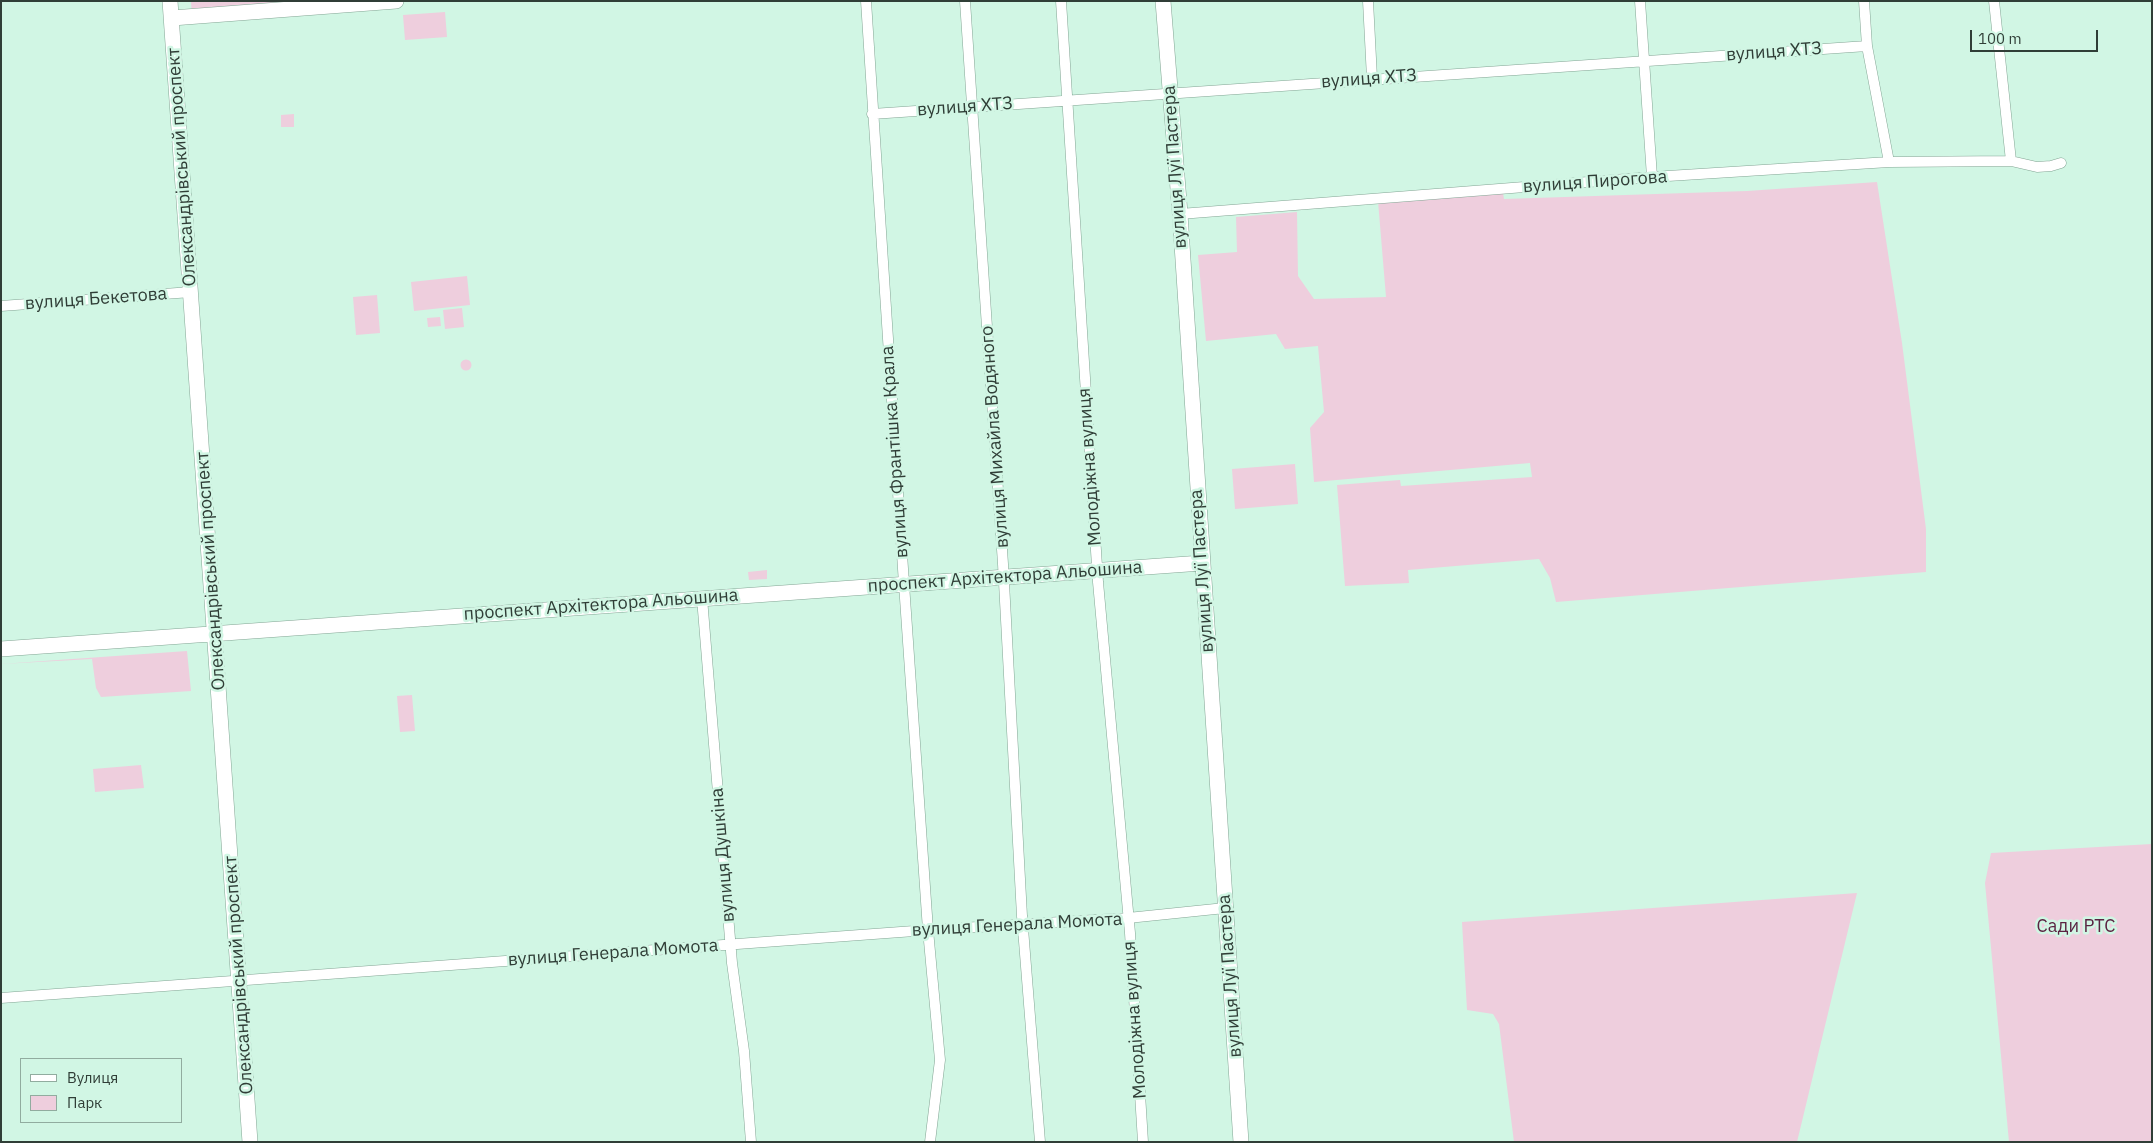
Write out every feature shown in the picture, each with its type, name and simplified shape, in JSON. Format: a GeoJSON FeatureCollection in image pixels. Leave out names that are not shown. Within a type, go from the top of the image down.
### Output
{"type":"FeatureCollection","features":[{"type":"Feature","properties":{"kind":"street","name":"Олександрівський проспект"},"geometry":{"type":"LineString","coordinates":[[170,1],[216,634],[250,1142]]}},
{"type":"Feature","properties":{"kind":"street"},"geometry":{"type":"LineString","coordinates":[[172,18],[396,1]]}},
{"type":"Feature","properties":{"kind":"street","name":"вулиця Франтішка Крала"},"geometry":{"type":"LineString","coordinates":[[866,1],[872,114],[928,930],[940,1060],[930,1142]]}},
{"type":"Feature","properties":{"kind":"street","name":"вулиця Михайла Водяного"},"geometry":{"type":"LineString","coordinates":[[965,1],[1003,577],[1023,925],[1040,1142]]}},
{"type":"Feature","properties":{"kind":"street","name":"Молодіжна вулиця"},"geometry":{"type":"LineString","coordinates":[[1061,1],[1097,570],[1128,918],[1142,1142]]}},
{"type":"Feature","properties":{"kind":"street","name":"вулиця Луї Пастера"},"geometry":{"type":"LineString","coordinates":[[1163,1],[1180,214],[1241,1142]]}},
{"type":"Feature","properties":{"kind":"street"},"geometry":{"type":"LineString","coordinates":[[1368,1],[1372,78]]}},
{"type":"Feature","properties":{"kind":"street"},"geometry":{"type":"LineString","coordinates":[[1640,1],[1652,177]]}},
{"type":"Feature","properties":{"kind":"street"},"geometry":{"type":"LineString","coordinates":[[1864,1],[1867,46],[1889,162]]}},
{"type":"Feature","properties":{"kind":"street"},"geometry":{"type":"LineString","coordinates":[[1994,1],[2011,161]]}},
{"type":"Feature","properties":{"kind":"street","name":"вулиця ХТЗ"},"geometry":{"type":"LineString","coordinates":[[872,114],[1372,78],[1644,62],[1867,46]]}},
{"type":"Feature","properties":{"kind":"street","name":"вулиця Пирогова"},"geometry":{"type":"LineString","coordinates":[[1180,214],[1652,177],[1889,162],[2011,161],[2037,167],[2051,166],[2062,162]]}},
{"type":"Feature","properties":{"kind":"street","name":"вулиця Бекетова"},"geometry":{"type":"LineString","coordinates":[[1,306],[191,292]]}},
{"type":"Feature","properties":{"kind":"street","name":"проспект Архітектора Альошина"},"geometry":{"type":"LineString","coordinates":[[1,649],[1202,563]]}},
{"type":"Feature","properties":{"kind":"street","name":"вулиця Душкіна"},"geometry":{"type":"LineString","coordinates":[[702,598],[731,944],[744,1051],[751,1142]]}},
{"type":"Feature","properties":{"kind":"street","name":"вулиця Генерала Момота"},"geometry":{"type":"LineString","coordinates":[[1,998],[928,930],[1128,918],[1225,908]]}},
{"type":"Feature","properties":{"kind":"green space"},"geometry":{"type":"Polygon","coordinates":[[[191,1],[396,1],[192,17],[191,1]]]}},
{"type":"Feature","properties":{"kind":"green space"},"geometry":{"type":"Polygon","coordinates":[[[445,12],[447,37],[405,40],[403,15],[445,12]]]}},
{"type":"Feature","properties":{"kind":"green space"},"geometry":{"type":"Polygon","coordinates":[[[294,114],[294,127],[281,127],[281,115],[294,114]]]}},
{"type":"Feature","properties":{"kind":"green space"},"geometry":{"type":"Polygon","coordinates":[[[1877,182],[1902,343],[1926,529],[1926,572],[1556,602],[1550,578],[1539,559],[1408,570],[1409,583],[1345,586],[1337,485],[1400,480],[1401,486],[1532,477],[1530,463],[1314,482],[1310,428],[1324,412],[1318,346],[1285,349],[1276,334],[1206,341],[1198,255],[1237,252],[1236,217],[1297,212],[1298,276],[1314,299],[1386,297],[1378,201],[1503,193],[1504,199],[1747,191],[1877,182]]]}},
{"type":"Feature","properties":{"kind":"green space"},"geometry":{"type":"Polygon","coordinates":[[[467,276],[470,305],[414,311],[411,282],[467,276]]]}},
{"type":"Feature","properties":{"kind":"green space"},"geometry":{"type":"Polygon","coordinates":[[[377,295],[380,333],[356,335],[353,297],[377,295]]]}},
{"type":"Feature","properties":{"kind":"green space"},"geometry":{"type":"Polygon","coordinates":[[[462,308],[464,327],[445,329],[443,310],[462,308]]]}},
{"type":"Feature","properties":{"kind":"green space"},"geometry":{"type":"Polygon","coordinates":[[[440,317],[441,326],[428,327],[427,318],[440,317]]]}},
{"type":"Feature","properties":{"kind":"green space"},"geometry":{"type":"Polygon","coordinates":[[[466,359],[472,365],[466,371],[460,365],[466,359]]]}},
{"type":"Feature","properties":{"kind":"green space"},"geometry":{"type":"Polygon","coordinates":[[[1295,464],[1298,504],[1235,509],[1232,469],[1295,464]]]}},
{"type":"Feature","properties":{"kind":"green space"},"geometry":{"type":"Polygon","coordinates":[[[767,570],[767,579],[749,580],[748,572],[767,570]]]}},
{"type":"Feature","properties":{"kind":"green space"},"geometry":{"type":"Polygon","coordinates":[[[187,651],[191,691],[101,697],[96,688],[92,659],[1,664],[187,651]]]}},
{"type":"Feature","properties":{"kind":"green space"},"geometry":{"type":"Polygon","coordinates":[[[412,695],[415,731],[400,732],[397,696],[412,695]]]}},
{"type":"Feature","properties":{"kind":"green space"},"geometry":{"type":"Polygon","coordinates":[[[141,765],[144,788],[95,792],[93,769],[141,765]]]}},
{"type":"Feature","properties":{"kind":"green space","name":"Сади РТС"},"geometry":{"type":"Polygon","coordinates":[[[2152,844],[2152,1142],[2009,1142],[1985,883],[1991,853],[2152,844]]]}},
{"type":"Feature","properties":{"kind":"green space"},"geometry":{"type":"Polygon","coordinates":[[[1857,893],[1797,1142],[1514,1142],[1499,1024],[1493,1014],[1467,1010],[1462,922],[1857,893]]]}}]}
